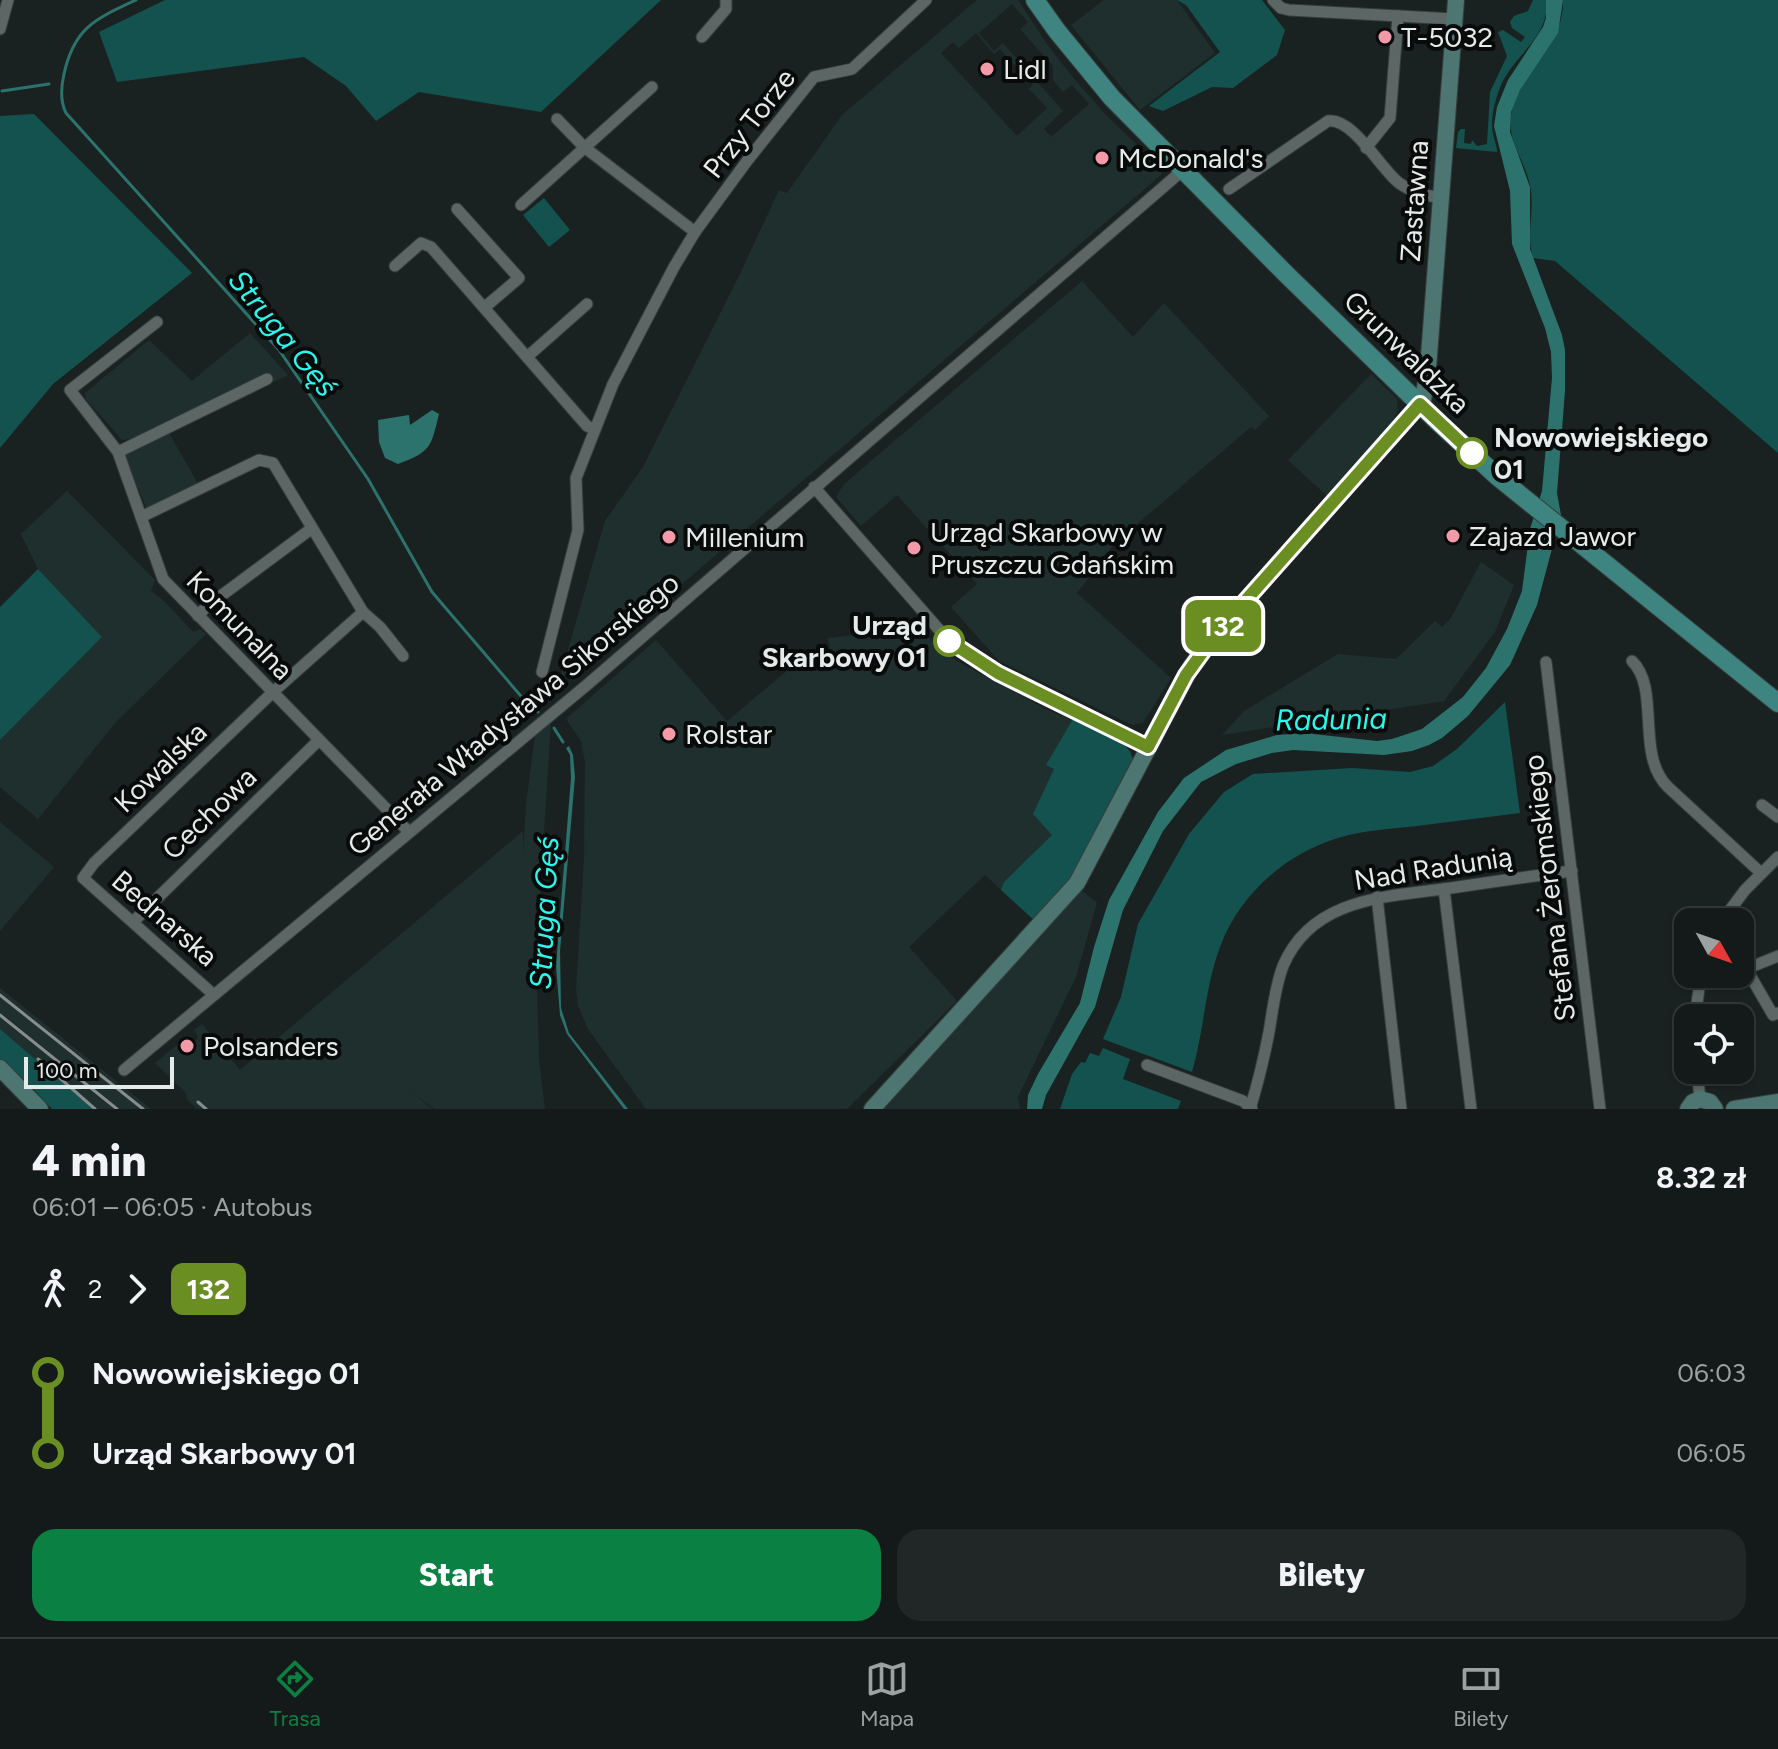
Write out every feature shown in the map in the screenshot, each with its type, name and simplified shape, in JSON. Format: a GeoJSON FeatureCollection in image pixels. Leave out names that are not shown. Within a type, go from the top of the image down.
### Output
{"type":"FeatureCollection","features":[{"type":"Feature","properties":{"kind":"main road","name":"Grunwaldzka"},"geometry":{"type":"LineString","coordinates":[[1035,0],[1112,98],[1420,404],[1498,477],[1778,703]]}},
{"type":"Feature","properties":{"kind":"street"},"geometry":{"type":"LineString","coordinates":[[0,29],[8,0]]}},
{"type":"Feature","properties":{"kind":"street"},"geometry":{"type":"LineString","coordinates":[[702,37],[726,9],[726,0]]}},
{"type":"Feature","properties":{"kind":"street","name":"Przy Torze"},"geometry":{"type":"LineString","coordinates":[[542,672],[578,530],[576,478],[594,429],[632,345],[695,232],[814,77],[852,69],[926,0]]}},
{"type":"Feature","properties":{"kind":"street"},"geometry":{"type":"LineString","coordinates":[[1273,0],[1281,8],[1289,10],[1454,19]]}},
{"type":"Feature","properties":{"kind":"street","name":"Zastawna"},"geometry":{"type":"LineString","coordinates":[[1420,404],[1426,383],[1456,0]]}},
{"type":"Feature","properties":{"kind":"street"},"geometry":{"type":"LineString","coordinates":[[1366,148],[1390,118],[1398,16]]}},
{"type":"Feature","properties":{"kind":"street"},"geometry":{"type":"LineString","coordinates":[[521,205],[652,87]]}},
{"type":"Feature","properties":{"kind":"street"},"geometry":{"type":"LineString","coordinates":[[557,119],[584,147],[695,232]]}},
{"type":"Feature","properties":{"kind":"street"},"geometry":{"type":"LineString","coordinates":[[1229,189],[1328,121],[1334,120],[1346,126],[1404,186],[1441,198]]}},
{"type":"Feature","properties":{"kind":"street","name":"Generała Władysława Sikorskiego"},"geometry":{"type":"LineString","coordinates":[[124,1070],[600,673],[1183,170]]}},
{"type":"Feature","properties":{"kind":"street"},"geometry":{"type":"LineString","coordinates":[[457,209],[519,278],[485,307]]}},
{"type":"Feature","properties":{"kind":"street"},"geometry":{"type":"LineString","coordinates":[[395,266],[421,243],[431,247],[587,426],[594,429]]}},
{"type":"Feature","properties":{"kind":"street"},"geometry":{"type":"LineString","coordinates":[[527,357],[587,304]]}},
{"type":"Feature","properties":{"kind":"street","name":"Komunalna"},"geometry":{"type":"LineString","coordinates":[[157,322],[70,390],[118,452],[163,579],[409,832]]}},
{"type":"Feature","properties":{"kind":"street"},"geometry":{"type":"LineString","coordinates":[[118,452],[267,379]]}},
{"type":"Feature","properties":{"kind":"street"},"geometry":{"type":"LineString","coordinates":[[872,1109],[1077,883],[1186,675],[1215,635],[1420,404]]}},
{"type":"Feature","properties":{"kind":"street"},"geometry":{"type":"LineString","coordinates":[[141,517],[259,460],[273,463],[363,612],[380,627],[403,656]]}},
{"type":"Feature","properties":{"kind":"street"},"geometry":{"type":"LineString","coordinates":[[814,487],[949,641],[998,673],[1148,747]]}},
{"type":"Feature","properties":{"kind":"street"},"geometry":{"type":"LineString","coordinates":[[198,616],[311,529]]}},
{"type":"Feature","properties":{"kind":"street","name":"Kowalska"},"geometry":{"type":"LineString","coordinates":[[83,878],[94,863],[272,693],[363,612]]}},
{"type":"Feature","properties":{"kind":"street"},"geometry":{"type":"LineString","coordinates":[[1632,661],[1642,675],[1655,772],[1761,873]]}},
{"type":"Feature","properties":{"kind":"street","name":"Stefana Żeromskiego"},"geometry":{"type":"LineString","coordinates":[[1546,662],[1600,1109]]}},
{"type":"Feature","properties":{"kind":"street","name":"Cechowa"},"geometry":{"type":"LineString","coordinates":[[134,921],[319,740]]}},
{"type":"Feature","properties":{"kind":"street"},"geometry":{"type":"LineString","coordinates":[[1762,805],[1778,817]]}},
{"type":"Feature","properties":{"kind":"street"},"geometry":{"type":"LineString","coordinates":[[1731,908],[1778,857]]}},
{"type":"Feature","properties":{"kind":"street","name":"Nad Radunią"},"geometry":{"type":"LineString","coordinates":[[1251,1108],[1275,993],[1291,950],[1304,933],[1323,917],[1340,908],[1377,897],[1572,871]]}},
{"type":"Feature","properties":{"kind":"street","name":"Bednarska"},"geometry":{"type":"LineString","coordinates":[[83,878],[214,995]]}},
{"type":"Feature","properties":{"kind":"street"},"geometry":{"type":"LineString","coordinates":[[1444,889],[1471,1109]]}},
{"type":"Feature","properties":{"kind":"street"},"geometry":{"type":"LineString","coordinates":[[1377,897],[1401,1109]]}},
{"type":"Feature","properties":{"kind":"street"},"geometry":{"type":"LineString","coordinates":[[1754,966],[1778,956]]}},
{"type":"Feature","properties":{"kind":"street"},"geometry":{"type":"LineString","coordinates":[[1754,986],[1773,1015],[1778,1013]]}},
{"type":"Feature","properties":{"kind":"street"},"geometry":{"type":"LineString","coordinates":[[1147,1065],[1243,1101],[1251,1108]]}},
{"type":"Feature","properties":{"kind":"street"},"geometry":{"type":"LineString","coordinates":[[0,1068],[40,1109]]}},
{"type":"Feature","properties":{"kind":"street"},"geometry":{"type":"LineString","coordinates":[[1696,1084],[1694,1104],[1710,1102],[1715,1109]]}},
{"type":"Feature","properties":{"kind":"street"},"geometry":{"type":"LineString","coordinates":[[1734,1109],[1778,1102]]}},
{"type":"Feature","properties":{"kind":"shaded area"},"geometry":{"type":"Polygon","coordinates":[[[165,0],[661,0],[541,112],[419,92],[376,121],[346,86],[304,57],[117,82],[99,32],[165,0]]]}},
{"type":"Feature","properties":{"kind":"shaded area"},"geometry":{"type":"Polygon","coordinates":[[[977,0],[1018,0],[1076,81],[1163,170],[1161,175],[573,677],[561,674],[605,521],[643,467],[779,190],[787,193],[842,115],[977,0]],[[1012,4],[979,33],[994,51],[1003,43],[1063,111],[1044,129],[1051,137],[1089,104],[1072,85],[1063,92],[1053,80],[1053,66],[1020,29],[1028,22],[1012,4]],[[976,33],[959,48],[953,42],[941,53],[1017,136],[1047,108],[1029,89],[1033,85],[1000,49],[994,54],[976,33]]]}},
{"type":"Feature","properties":{"kind":"shaded area"},"geometry":{"type":"Polygon","coordinates":[[[1104,0],[1177,0],[1215,53],[1140,110],[1071,25],[1104,0]]]}},
{"type":"Feature","properties":{"kind":"shaded area"},"geometry":{"type":"Polygon","coordinates":[[[1177,0],[1262,0],[1285,30],[1277,55],[1233,88],[1212,87],[1163,111],[1149,106],[1220,52],[1186,5],[1177,0]]]}},
{"type":"Feature","properties":{"kind":"shaded area"},"geometry":{"type":"Polygon","coordinates":[[[1533,0],[1546,0],[1546,13],[1537,35],[1507,74],[1499,91],[1492,122],[1497,152],[1456,148],[1461,129],[1465,129],[1464,143],[1471,144],[1472,140],[1477,146],[1487,144],[1490,92],[1507,56],[1498,32],[1503,30],[1521,42],[1525,37],[1512,28],[1510,22],[1514,16],[1528,11],[1533,0]]]}},
{"type":"Feature","properties":{"kind":"shaded area"},"geometry":{"type":"Polygon","coordinates":[[[1546,0],[1563,0],[1558,33],[1520,90],[1511,112],[1510,132],[1530,187],[1530,249],[1565,350],[1557,493],[1561,515],[1537,605],[1510,665],[1468,716],[1429,745],[1384,755],[1293,750],[1272,753],[1236,764],[1201,782],[1163,831],[1123,910],[1095,1007],[1046,1095],[1042,1109],[1027,1109],[1028,1095],[1038,1074],[1080,1003],[1109,900],[1158,812],[1184,778],[1226,750],[1277,735],[1304,733],[1377,741],[1422,729],[1463,697],[1486,668],[1507,629],[1522,591],[1530,529],[1542,491],[1552,378],[1551,352],[1545,328],[1512,244],[1510,191],[1494,126],[1497,107],[1508,80],[1543,27],[1546,0]]]}},
{"type":"Feature","properties":{"kind":"shaded area"},"geometry":{"type":"Polygon","coordinates":[[[1563,0],[1778,0],[1778,453],[1555,261],[1533,258],[1530,241],[1531,191],[1513,138],[1511,116],[1520,90],[1558,29],[1563,0]]]}},
{"type":"Feature","properties":{"kind":"shaded area"},"geometry":{"type":"Polygon","coordinates":[[[34,114],[192,273],[53,384],[0,448],[0,116],[34,114]]]}},
{"type":"Feature","properties":{"kind":"shaded area"},"geometry":{"type":"Polygon","coordinates":[[[544,198],[570,230],[549,247],[523,215],[544,198]]]}},
{"type":"Feature","properties":{"kind":"shaded area"},"geometry":{"type":"Polygon","coordinates":[[[1082,281],[1133,337],[1164,303],[1269,416],[1255,430],[1251,427],[1116,542],[1077,593],[1171,678],[1143,723],[1132,725],[999,661],[951,607],[977,584],[897,495],[861,526],[836,497],[844,484],[1082,281]]]}},
{"type":"Feature","properties":{"kind":"shaded area"},"geometry":{"type":"Polygon","coordinates":[[[250,333],[288,375],[169,433],[198,484],[147,509],[124,455],[168,433],[122,440],[86,399],[85,393],[149,340],[192,381],[250,333]]]}},
{"type":"Feature","properties":{"kind":"shaded area"},"geometry":{"type":"Polygon","coordinates":[[[1371,374],[1397,399],[1398,410],[1393,422],[1327,496],[1288,460],[1371,374]]]}},
{"type":"Feature","properties":{"kind":"shaded area"},"geometry":{"type":"Polygon","coordinates":[[[432,410],[439,414],[428,447],[417,456],[398,464],[385,458],[379,442],[378,420],[409,415],[410,425],[432,410]]]}},
{"type":"Feature","properties":{"kind":"shaded area"},"geometry":{"type":"Polygon","coordinates":[[[67,491],[155,580],[151,591],[193,632],[200,629],[206,634],[115,723],[38,819],[0,787],[0,740],[102,637],[38,569],[21,534],[67,491]]]}},
{"type":"Feature","properties":{"kind":"shaded area"},"geometry":{"type":"Polygon","coordinates":[[[1481,562],[1514,585],[1495,632],[1444,701],[1222,735],[1244,711],[1338,654],[1396,659],[1435,621],[1442,627],[1451,618],[1481,562]]]}},
{"type":"Feature","properties":{"kind":"shaded area"},"geometry":{"type":"Polygon","coordinates":[[[38,569],[102,637],[0,740],[0,607],[38,569]]]}},
{"type":"Feature","properties":{"kind":"shaded area"},"geometry":{"type":"Polygon","coordinates":[[[921,628],[938,648],[957,661],[1044,708],[1121,742],[1132,752],[1035,921],[985,875],[909,947],[957,1001],[847,1109],[646,1109],[588,1029],[578,1006],[576,989],[584,859],[585,762],[581,741],[566,719],[656,640],[727,721],[789,669],[830,651],[828,638],[921,628]]]}},
{"type":"Feature","properties":{"kind":"shaded area"},"geometry":{"type":"Polygon","coordinates":[[[1505,702],[1520,813],[1348,835],[1318,845],[1282,866],[1252,894],[1228,928],[1211,978],[1192,1072],[1103,1039],[1121,997],[1138,924],[1189,834],[1224,792],[1253,774],[1352,768],[1410,772],[1433,766],[1457,749],[1505,702]]]}},
{"type":"Feature","properties":{"kind":"shaded area"},"geometry":{"type":"Polygon","coordinates":[[[1073,719],[1117,739],[1125,745],[1133,760],[1076,872],[1035,921],[1001,890],[1004,882],[1052,835],[1033,814],[1054,769],[1046,765],[1073,719]]]}},
{"type":"Feature","properties":{"kind":"shaded area"},"geometry":{"type":"Polygon","coordinates":[[[551,722],[536,959],[539,1059],[545,1109],[434,1109],[412,1092],[432,1109],[197,1109],[187,1099],[186,1093],[155,1063],[184,1039],[192,1045],[198,1037],[194,1030],[202,1024],[240,1070],[523,831],[523,854],[535,736],[551,722]]]}},
{"type":"Feature","properties":{"kind":"shaded area"},"geometry":{"type":"Polygon","coordinates":[[[569,746],[575,777],[560,951],[561,1008],[569,1033],[628,1109],[624,1109],[567,1034],[560,1015],[556,966],[571,778],[570,755],[566,748],[569,746]]]}},
{"type":"Feature","properties":{"kind":"shaded area"},"geometry":{"type":"Polygon","coordinates":[[[0,822],[54,867],[0,931],[0,822]]]}},
{"type":"Feature","properties":{"kind":"shaded area"},"geometry":{"type":"Polygon","coordinates":[[[1081,890],[1097,903],[1076,977],[1018,1097],[1020,1109],[883,1109],[1081,890]]]}},
{"type":"Feature","properties":{"kind":"shaded area"},"geometry":{"type":"Polygon","coordinates":[[[0,988],[151,1109],[84,1109],[0,1031],[0,988]]]}},
{"type":"Feature","properties":{"kind":"shaded area"},"geometry":{"type":"Polygon","coordinates":[[[0,1029],[93,1109],[52,1109],[0,1059],[0,1029]]]}},
{"type":"Feature","properties":{"kind":"shaded area"},"geometry":{"type":"Polygon","coordinates":[[[1103,1048],[1130,1059],[1123,1079],[1181,1101],[1178,1109],[1060,1109],[1072,1074],[1081,1062],[1085,1063],[1090,1053],[1099,1056],[1103,1048]]]}},
{"type":"Feature","properties":{"kind":"waterway","name":"Struga Gęś"},"geometry":{"type":"LineString","coordinates":[[136,0],[109,13],[80,35],[68,58],[62,84],[66,113],[279,350],[368,479],[432,592],[538,712]]}},
{"type":"Feature","properties":{"kind":"waterway"},"geometry":{"type":"LineString","coordinates":[[2,91],[49,84]]}},
{"type":"Feature","properties":{"kind":"waterway","name":"Struga Gęś"},"geometry":{"type":"LineString","coordinates":[[554,728],[563,742]]}},
{"type":"Feature","properties":{"kind":"railway"},"geometry":{"type":"LineString","coordinates":[[0,995],[143,1109]]}},
{"type":"Feature","properties":{"kind":"railway"},"geometry":{"type":"LineString","coordinates":[[0,1015],[117,1109]]}},
{"type":"Feature","properties":{"kind":"railway"},"geometry":{"type":"LineString","coordinates":[[38,1059],[95,1109]]}},
{"type":"Feature","properties":{"kind":"railway"},"geometry":{"type":"LineString","coordinates":[[198,1102],[206,1109]]}},
{"type":"Feature","properties":{"kind":"bus line","name":"132"},"geometry":{"type":"LineString","coordinates":[[949,641],[998,673],[1148,747],[1186,675],[1215,635],[1420,404],[1472,453]]}},
{"type":"Feature","properties":{"kind":"place","name":"T-5032"},"geometry":{"type":"Point","coordinates":[1385,37]}},
{"type":"Feature","properties":{"kind":"place","name":"Lidl"},"geometry":{"type":"Point","coordinates":[987,69]}},
{"type":"Feature","properties":{"kind":"place","name":"McDonald's"},"geometry":{"type":"Point","coordinates":[1102,158]}},
{"type":"Feature","properties":{"kind":"place","name":"Nowowiejskiego 01"},"geometry":{"type":"Point","coordinates":[1472,453]}},
{"type":"Feature","properties":{"kind":"place","name":"Zajazd Jawor"},"geometry":{"type":"Point","coordinates":[1453,536]}},
{"type":"Feature","properties":{"kind":"place","name":"Millenium"},"geometry":{"type":"Point","coordinates":[669,537]}},
{"type":"Feature","properties":{"kind":"place","name":"Urząd Skarbowy w Pruszczu Gdańskim"},"geometry":{"type":"Point","coordinates":[914,548]}},
{"type":"Feature","properties":{"kind":"place","name":"Urząd Skarbowy 01"},"geometry":{"type":"Point","coordinates":[949,641]}},
{"type":"Feature","properties":{"kind":"place","name":"Rolstar"},"geometry":{"type":"Point","coordinates":[669,734]}},
{"type":"Feature","properties":{"kind":"place","name":"Polsanders"},"geometry":{"type":"Point","coordinates":[187,1046]}},
{"type":"Feature","properties":{"kind":"water label","name":"Radunia"},"geometry":{"type":"Point","coordinates":[1331,719]}}]}
